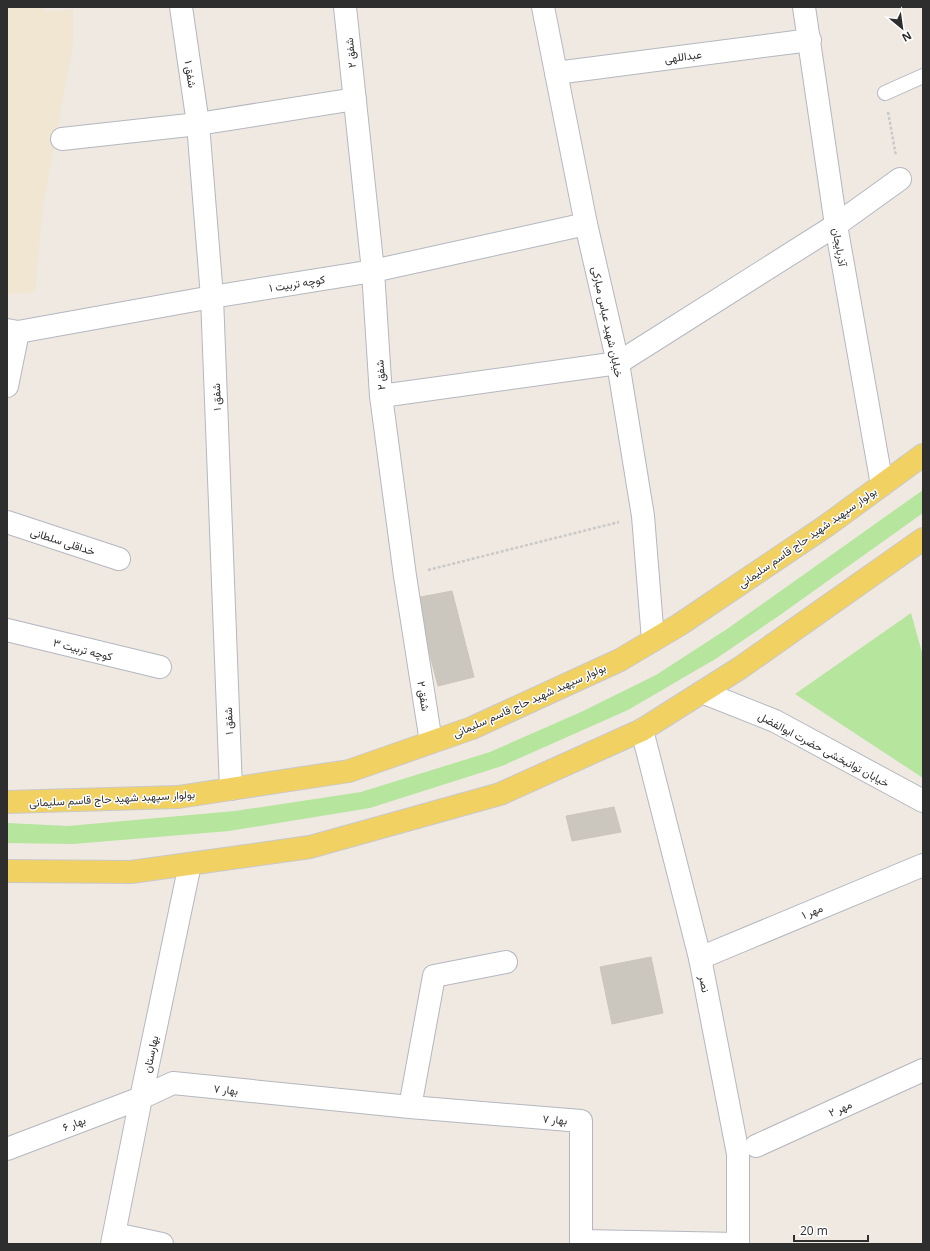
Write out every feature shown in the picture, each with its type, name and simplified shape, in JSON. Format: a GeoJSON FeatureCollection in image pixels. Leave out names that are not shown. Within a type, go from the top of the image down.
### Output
{"type":"FeatureCollection","features":[{"type":"Feature","properties":{"kind":"main road","name":"بولوار سپهبد شهید حاج قاسم سلیمانی"},"geometry":{"type":"LineString","coordinates":[[7,802],[178,797],[349,771],[472,728],[620,660],[679,625],[826,526],[923,456]]}},
{"type":"Feature","properties":{"kind":"main road"},"geometry":{"type":"LineString","coordinates":[[7,871],[131,872],[310,847],[500,794],[642,730],[740,668],[923,539]]}},
{"type":"Feature","properties":{"kind":"street","name":"شفق ۱"},"geometry":{"type":"LineString","coordinates":[[181,7],[198,124],[212,297],[231,789]]}},
{"type":"Feature","properties":{"kind":"street","name":"شفق ۲"},"geometry":{"type":"LineString","coordinates":[[345,7],[373,271],[381,396],[405,576],[431,742]]}},
{"type":"Feature","properties":{"kind":"street","name":"خیابان شهید عباس مبارکی"},"geometry":{"type":"LineString","coordinates":[[543,7],[586,224],[618,363],[643,516],[653,640]]}},
{"type":"Feature","properties":{"kind":"street","name":"آذربایجان"},"geometry":{"type":"LineString","coordinates":[[804,7],[836,225],[882,485]]}},
{"type":"Feature","properties":{"kind":"street","name":"عبداللهی"},"geometry":{"type":"LineString","coordinates":[[556,73],[810,40]]}},
{"type":"Feature","properties":{"kind":"street"},"geometry":{"type":"LineString","coordinates":[[62,139],[198,124],[355,99]]}},
{"type":"Feature","properties":{"kind":"street"},"geometry":{"type":"LineString","coordinates":[[381,396],[618,363],[836,225],[900,179]]}},
{"type":"Feature","properties":{"kind":"street","name":"کوچه تربیت ۱"},"geometry":{"type":"LineString","coordinates":[[12,331],[373,271],[586,224]]}},
{"type":"Feature","properties":{"kind":"street"},"geometry":{"type":"LineString","coordinates":[[7,386],[12,331]]}},
{"type":"Feature","properties":{"kind":"street","name":"خداقلی سلطانی"},"geometry":{"type":"LineString","coordinates":[[7,522],[119,559]]}},
{"type":"Feature","properties":{"kind":"street","name":"کوچه تربیت ۳"},"geometry":{"type":"LineString","coordinates":[[7,630],[160,667]]}},
{"type":"Feature","properties":{"kind":"street","name":"خیابان توانبخشی حضرت ابوالفضل"},"geometry":{"type":"LineString","coordinates":[[702,692],[775,721],[923,801]]}},
{"type":"Feature","properties":{"kind":"street","name":"نصر"},"geometry":{"type":"LineString","coordinates":[[642,730],[700,958],[738,1154],[738,1244]]}},
{"type":"Feature","properties":{"kind":"street","name":"بهارستان"},"geometry":{"type":"LineString","coordinates":[[114,1239],[141,1098],[190,864]]}},
{"type":"Feature","properties":{"kind":"street","name":"مهر ۱"},"geometry":{"type":"LineString","coordinates":[[700,958],[923,865]]}},
{"type":"Feature","properties":{"kind":"street"},"geometry":{"type":"LineString","coordinates":[[410,1107],[434,976],[506,962]]}},
{"type":"Feature","properties":{"kind":"street","name":"مهر ۲"},"geometry":{"type":"LineString","coordinates":[[756,1146],[923,1070]]}},
{"type":"Feature","properties":{"kind":"street","name":"بهار ۷"},"geometry":{"type":"LineString","coordinates":[[141,1098],[173,1083],[410,1107],[581,1121],[582,1243]]}},
{"type":"Feature","properties":{"kind":"street","name":"بهار ۶"},"geometry":{"type":"LineString","coordinates":[[7,1149],[141,1098]]}},
{"type":"Feature","properties":{"kind":"street"},"geometry":{"type":"LineString","coordinates":[[114,1239],[162,1244]]}},
{"type":"Feature","properties":{"kind":"street"},"geometry":{"type":"LineString","coordinates":[[582,1243],[738,1244]]}},
{"type":"Feature","properties":{"kind":"lane"},"geometry":{"type":"LineString","coordinates":[[884,94],[923,76]]}},
{"type":"Feature","properties":{"kind":"path"},"geometry":{"type":"LineString","coordinates":[[884,94],[900,179]]}},
{"type":"Feature","properties":{"kind":"path"},"geometry":{"type":"LineString","coordinates":[[405,576],[643,516]]}},
{"type":"Feature","properties":{"kind":"shaded area"},"geometry":{"type":"Polygon","coordinates":[[[7,7],[44,7],[45,12],[73,9],[73,44],[43,206],[35,292],[13,294],[7,294],[7,7]]]}},
{"type":"Feature","properties":{"kind":"green space"},"geometry":{"type":"Polygon","coordinates":[[[923,490],[923,513],[717,658],[628,710],[502,766],[370,808],[229,831],[73,844],[7,843],[7,823],[68,826],[235,811],[361,792],[490,752],[581,712],[656,675],[727,629],[923,490]]]}},
{"type":"Feature","properties":{"kind":"green space"},"geometry":{"type":"Polygon","coordinates":[[[911,613],[923,656],[923,778],[795,694],[911,613]]]}},
{"type":"Feature","properties":{"kind":"building"},"geometry":{"type":"Polygon","coordinates":[[[452,591],[474,677],[438,686],[415,598],[452,591]]]}},
{"type":"Feature","properties":{"kind":"building"},"geometry":{"type":"Polygon","coordinates":[[[614,807],[621,832],[572,841],[566,816],[614,807]]]}},
{"type":"Feature","properties":{"kind":"building"},"geometry":{"type":"Polygon","coordinates":[[[651,957],[663,1013],[612,1024],[600,967],[651,957]]]}}]}
